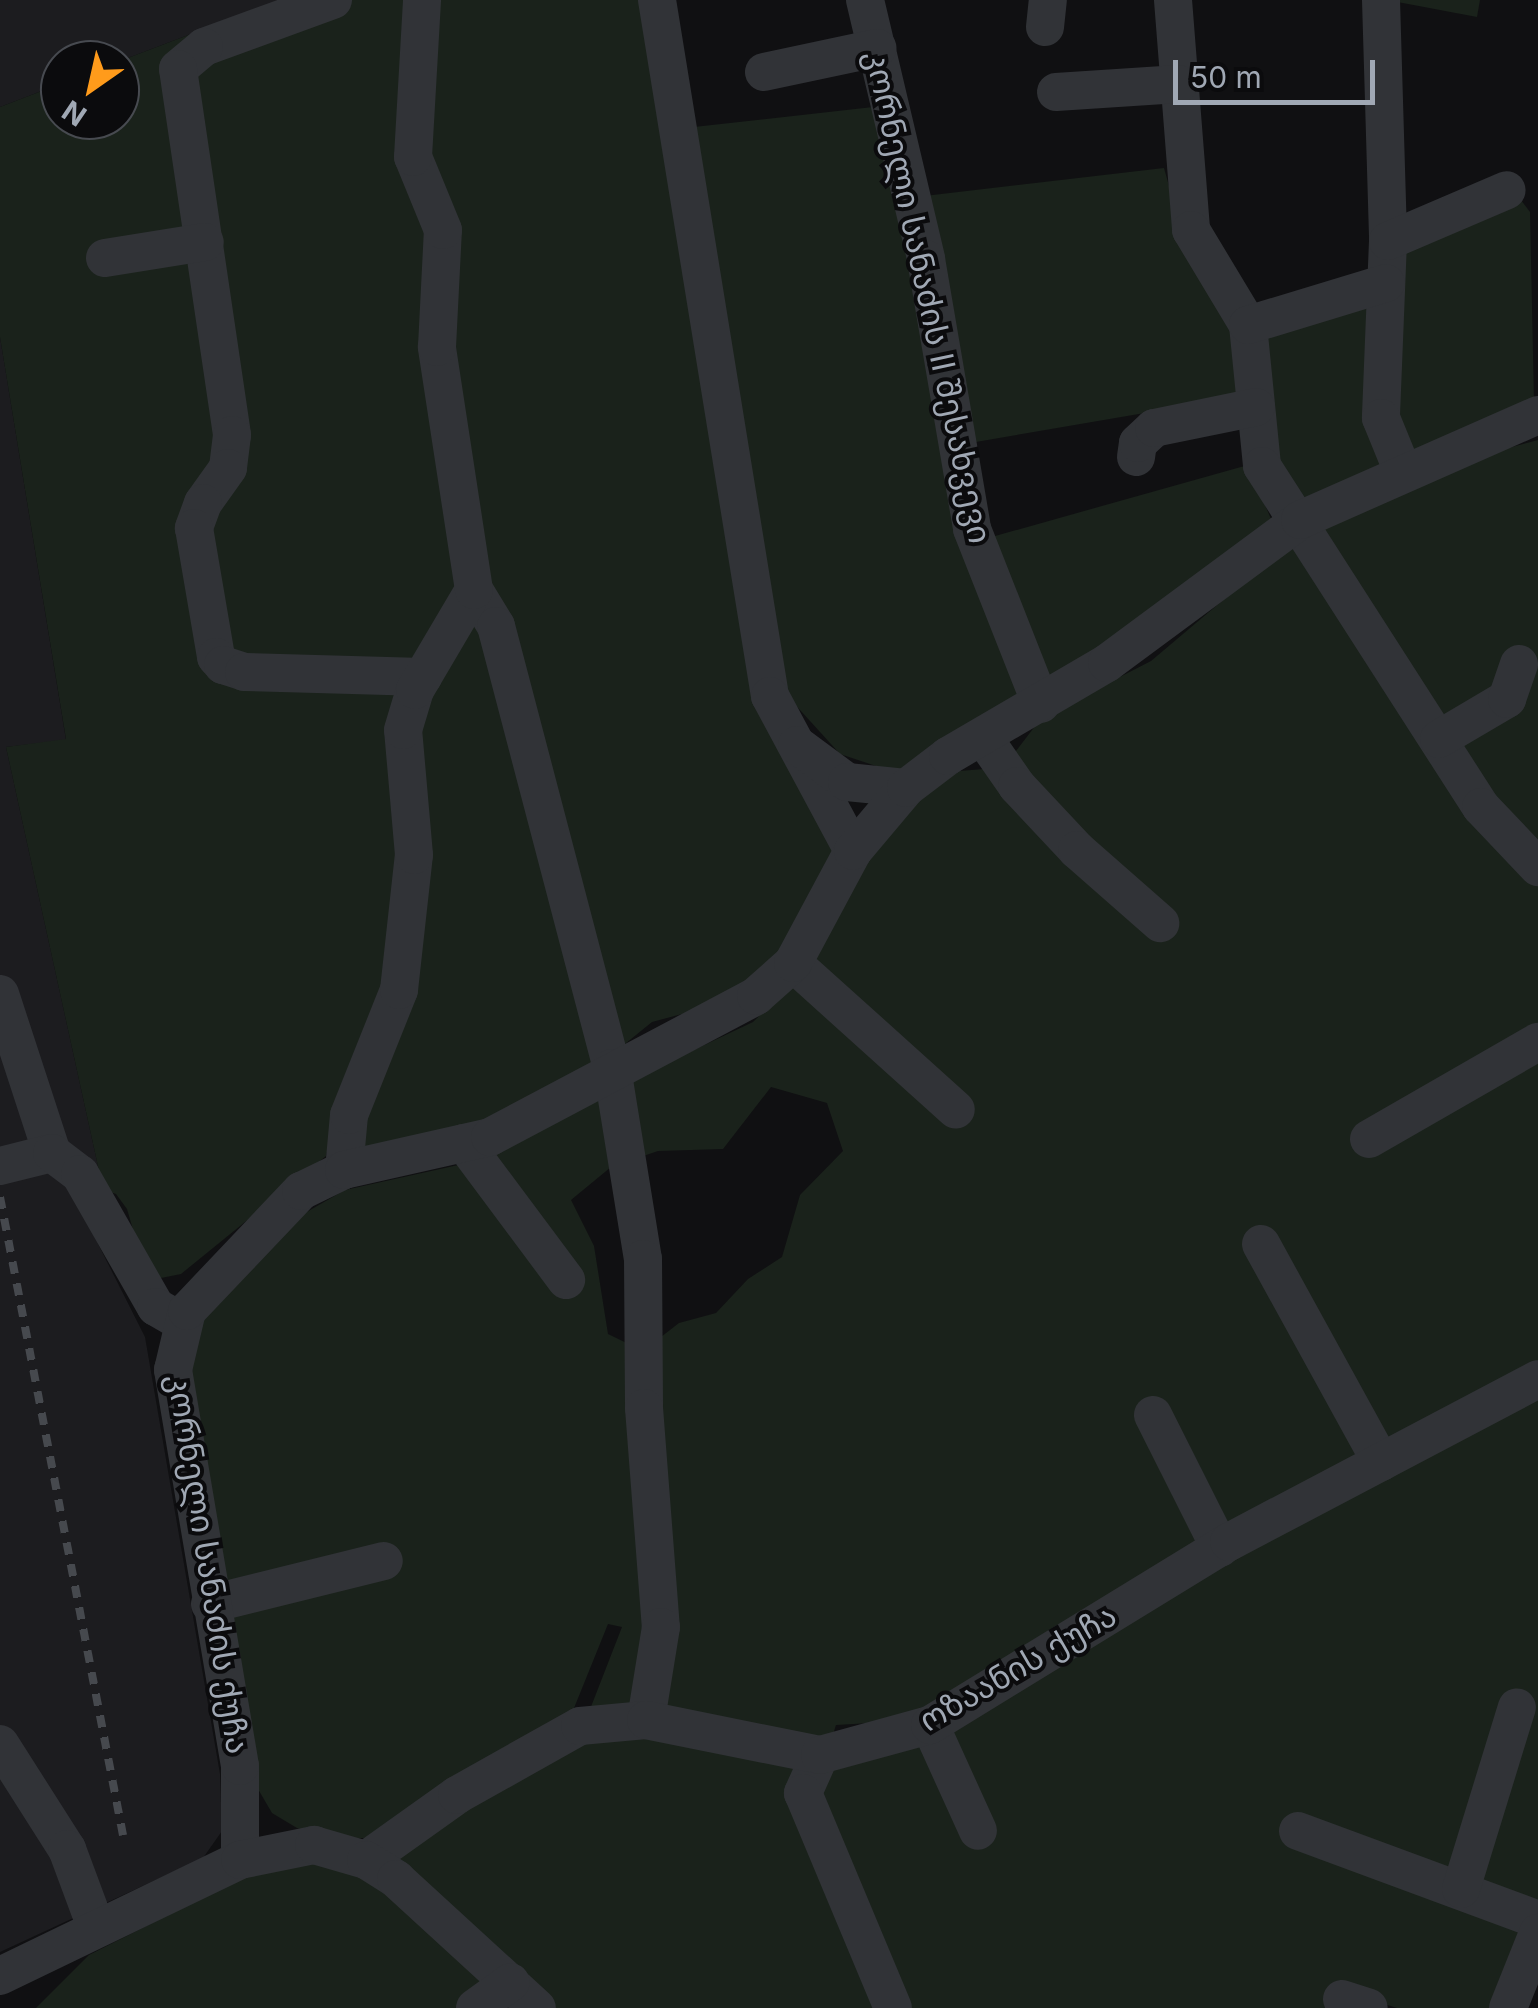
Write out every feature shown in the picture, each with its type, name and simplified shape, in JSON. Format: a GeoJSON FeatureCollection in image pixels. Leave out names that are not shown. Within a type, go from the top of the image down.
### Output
{"type":"FeatureCollection","features":[{"type":"Feature","properties":{"kind":"street"},"geometry":{"type":"LineString","coordinates":[[333,0],[204,47],[178,70],[232,435],[228,468],[194,528],[216,657],[244,672],[423,676]]}},
{"type":"Feature","properties":{"kind":"street"},"geometry":{"type":"LineString","coordinates":[[422,0],[413,157],[443,230],[438,347],[474,590],[496,626],[612,1068],[648,1310],[644,1408],[661,1627],[646,1720]]}},
{"type":"Feature","properties":{"kind":"street"},"geometry":{"type":"LineString","coordinates":[[658,0],[770,696],[853,851]]}},
{"type":"Feature","properties":{"kind":"street","name":"კორნელი სანაძის II შესახვევი"},"geometry":{"type":"LineString","coordinates":[[866,0],[926,259],[972,529],[1041,704]]}},
{"type":"Feature","properties":{"kind":"street"},"geometry":{"type":"LineString","coordinates":[[1173,0],[1191,230],[1248,324],[1262,466],[1282,505],[1300,520],[1481,807],[1538,867]]}},
{"type":"Feature","properties":{"kind":"street"},"geometry":{"type":"LineString","coordinates":[[1381,0],[1388,241],[1381,418],[1403,472]]}},
{"type":"Feature","properties":{"kind":"street"},"geometry":{"type":"LineString","coordinates":[[764,72],[877,48]]}},
{"type":"Feature","properties":{"kind":"street"},"geometry":{"type":"LineString","coordinates":[[1056,92],[1180,84]]}},
{"type":"Feature","properties":{"kind":"street"},"geometry":{"type":"LineString","coordinates":[[1388,241],[1507,190]]}},
{"type":"Feature","properties":{"kind":"street"},"geometry":{"type":"LineString","coordinates":[[105,258],[205,242]]}},
{"type":"Feature","properties":{"kind":"street"},"geometry":{"type":"LineString","coordinates":[[1248,324],[1386,283]]}},
{"type":"Feature","properties":{"kind":"street"},"geometry":{"type":"LineString","coordinates":[[1136,458],[1138,443],[1154,428],[1256,407]]}},
{"type":"Feature","properties":{"kind":"street","name":"კორნელი სანაძის ქუჩა"},"geometry":{"type":"LineString","coordinates":[[240,1860],[240,1766],[172,1370],[186,1311],[301,1191],[344,1170],[464,1143],[545,1111],[612,1068],[756,996],[794,963],[853,851],[906,788],[1041,704],[1300,520],[1538,415]]}},
{"type":"Feature","properties":{"kind":"street"},"geometry":{"type":"LineString","coordinates":[[344,1170],[349,1115],[399,990],[414,855],[403,730],[423,676],[474,590]]}},
{"type":"Feature","properties":{"kind":"street"},"geometry":{"type":"LineString","coordinates":[[1438,739],[1507,699],[1519,664]]}},
{"type":"Feature","properties":{"kind":"street"},"geometry":{"type":"LineString","coordinates":[[983,737],[1017,786],[1077,850],[1160,922]]}},
{"type":"Feature","properties":{"kind":"street"},"geometry":{"type":"LineString","coordinates":[[792,741],[847,782],[906,788]]}},
{"type":"Feature","properties":{"kind":"street"},"geometry":{"type":"LineString","coordinates":[[794,963],[956,1110]]}},
{"type":"Feature","properties":{"kind":"street"},"geometry":{"type":"LineString","coordinates":[[0,994],[52,1153],[80,1174],[156,1307],[184,1323]]}},
{"type":"Feature","properties":{"kind":"street"},"geometry":{"type":"LineString","coordinates":[[1369,1139],[1538,1042]]}},
{"type":"Feature","properties":{"kind":"street"},"geometry":{"type":"LineString","coordinates":[[464,1143],[566,1280]]}},
{"type":"Feature","properties":{"kind":"street"},"geometry":{"type":"LineString","coordinates":[[0,1166],[52,1153]]}},
{"type":"Feature","properties":{"kind":"street"},"geometry":{"type":"LineString","coordinates":[[1261,1244],[1382,1462]]}},
{"type":"Feature","properties":{"kind":"street","name":"ოზაანის ქუჩა"},"geometry":{"type":"LineString","coordinates":[[366,1860],[550,1738],[580,1726],[646,1720],[820,1755],[930,1725],[1220,1548],[1538,1380]]}},
{"type":"Feature","properties":{"kind":"street"},"geometry":{"type":"LineString","coordinates":[[1154,1415],[1220,1548]]}},
{"type":"Feature","properties":{"kind":"street"},"geometry":{"type":"LineString","coordinates":[[210,1604],[384,1560]]}},
{"type":"Feature","properties":{"kind":"street"},"geometry":{"type":"LineString","coordinates":[[1460,1888],[1516,1707]]}},
{"type":"Feature","properties":{"kind":"street"},"geometry":{"type":"LineString","coordinates":[[930,1725],[978,1830]]}},
{"type":"Feature","properties":{"kind":"street"},"geometry":{"type":"LineString","coordinates":[[0,1744],[67,1849],[96,1927]]}},
{"type":"Feature","properties":{"kind":"street"},"geometry":{"type":"LineString","coordinates":[[820,1755],[803,1793],[893,2008]]}},
{"type":"Feature","properties":{"kind":"street"},"geometry":{"type":"LineString","coordinates":[[1298,1831],[1538,1920]]}},
{"type":"Feature","properties":{"kind":"street"},"geometry":{"type":"LineString","coordinates":[[0,1976],[240,1860],[314,1845],[366,1860],[396,1878],[524,1995]]}},
{"type":"Feature","properties":{"kind":"street"},"geometry":{"type":"LineString","coordinates":[[1508,2008],[1538,1933]]}},
{"type":"Feature","properties":{"kind":"street"},"geometry":{"type":"LineString","coordinates":[[474,2008],[524,1995]]}},
{"type":"Feature","properties":{"kind":"shaded area"},"geometry":{"type":"Polygon","coordinates":[[[0,0],[280,0],[140,53],[140,40],[40,40],[40,92],[0,107],[0,0]]]}},
{"type":"Feature","properties":{"kind":"shaded area"},"geometry":{"type":"Polygon","coordinates":[[[280,0],[412,0],[465,586],[403,689],[401,846],[386,983],[339,1099],[326,1156],[181,1274],[161,1278],[143,1264],[127,1209],[116,1194],[103,1189],[6,747],[66,739],[0,337],[0,107],[40,92],[40,140],[140,140],[140,53],[280,0]]]}},
{"type":"Feature","properties":{"kind":"shaded area"},"geometry":{"type":"Polygon","coordinates":[[[431,0],[651,0],[748,628],[843,856],[788,949],[712,1006],[652,1022],[620,1048],[479,594],[430,179],[431,0]]]}},
{"type":"Feature","properties":{"kind":"shaded area"},"geometry":{"type":"Polygon","coordinates":[[[1387,0],[1480,0],[1477,17],[1387,0]]]}},
{"type":"Feature","properties":{"kind":"shaded area"},"geometry":{"type":"Polygon","coordinates":[[[882,106],[1022,692],[897,773],[840,754],[780,688],[685,128],[882,106]]]}},
{"type":"Feature","properties":{"kind":"shaded area"},"geometry":{"type":"Polygon","coordinates":[[[1164,168],[1176,211],[1240,340],[1244,396],[970,443],[916,197],[1164,168]]]}},
{"type":"Feature","properties":{"kind":"shaded area"},"geometry":{"type":"Polygon","coordinates":[[[1518,196],[1530,212],[1534,402],[1408,462],[1389,419],[1403,245],[1518,196]]]}},
{"type":"Feature","properties":{"kind":"shaded area"},"geometry":{"type":"Polygon","coordinates":[[[1376,293],[1383,470],[1299,507],[1280,477],[1261,335],[1376,293]]]}},
{"type":"Feature","properties":{"kind":"shaded area"},"geometry":{"type":"Polygon","coordinates":[[[0,337],[66,740],[6,747],[103,1189],[90,1228],[145,1337],[220,1774],[222,1831],[203,1858],[0,1952],[0,337]]]}},
{"type":"Feature","properties":{"kind":"shaded area"},"geometry":{"type":"Polygon","coordinates":[[[1538,440],[1538,858],[1454,743],[1507,689],[1443,726],[1322,526],[1467,459],[1538,440]]]}},
{"type":"Feature","properties":{"kind":"shaded area"},"geometry":{"type":"Polygon","coordinates":[[[1248,465],[1274,526],[1048,681],[988,538],[1248,465]]]}},
{"type":"Feature","properties":{"kind":"shaded area"},"geometry":{"type":"Polygon","coordinates":[[[1293,541],[1538,884],[1538,1368],[1365,1452],[905,1721],[836,1725],[829,1747],[587,1717],[622,1627],[608,1624],[570,1718],[383,1836],[344,1840],[297,1828],[272,1813],[248,1772],[198,1509],[188,1333],[277,1229],[345,1190],[490,1158],[569,1109],[753,1022],[812,965],[889,823],[959,771],[997,768],[1009,760],[1042,717],[1151,661],[1293,541]],[[771,1087],[723,1149],[658,1151],[611,1167],[571,1200],[594,1246],[608,1334],[643,1351],[679,1323],[716,1313],[748,1279],[782,1257],[800,1195],[843,1151],[827,1103],[771,1087]]]}},
{"type":"Feature","properties":{"kind":"shaded area"},"geometry":{"type":"Polygon","coordinates":[[[476,621],[601,1057],[498,1122],[362,1155],[354,1131],[404,997],[417,717],[476,621]]]}},
{"type":"Feature","properties":{"kind":"shaded area"},"geometry":{"type":"Polygon","coordinates":[[[1538,1393],[1538,1909],[1499,2008],[1397,2008],[1336,1989],[1344,2008],[899,2008],[817,1776],[1538,1393]]]}},
{"type":"Feature","properties":{"kind":"shaded area"},"geometry":{"type":"Polygon","coordinates":[[[612,1725],[808,1760],[888,2008],[554,2008],[391,1860],[402,1846],[612,1725]]]}},
{"type":"Feature","properties":{"kind":"shaded area"},"geometry":{"type":"Polygon","coordinates":[[[287,1855],[357,1868],[493,1985],[462,2008],[36,2008],[89,1955],[287,1855]]]}},
{"type":"Feature","properties":{"kind":"railway"},"geometry":{"type":"LineString","coordinates":[[0,1197],[123,1835]]}}]}
